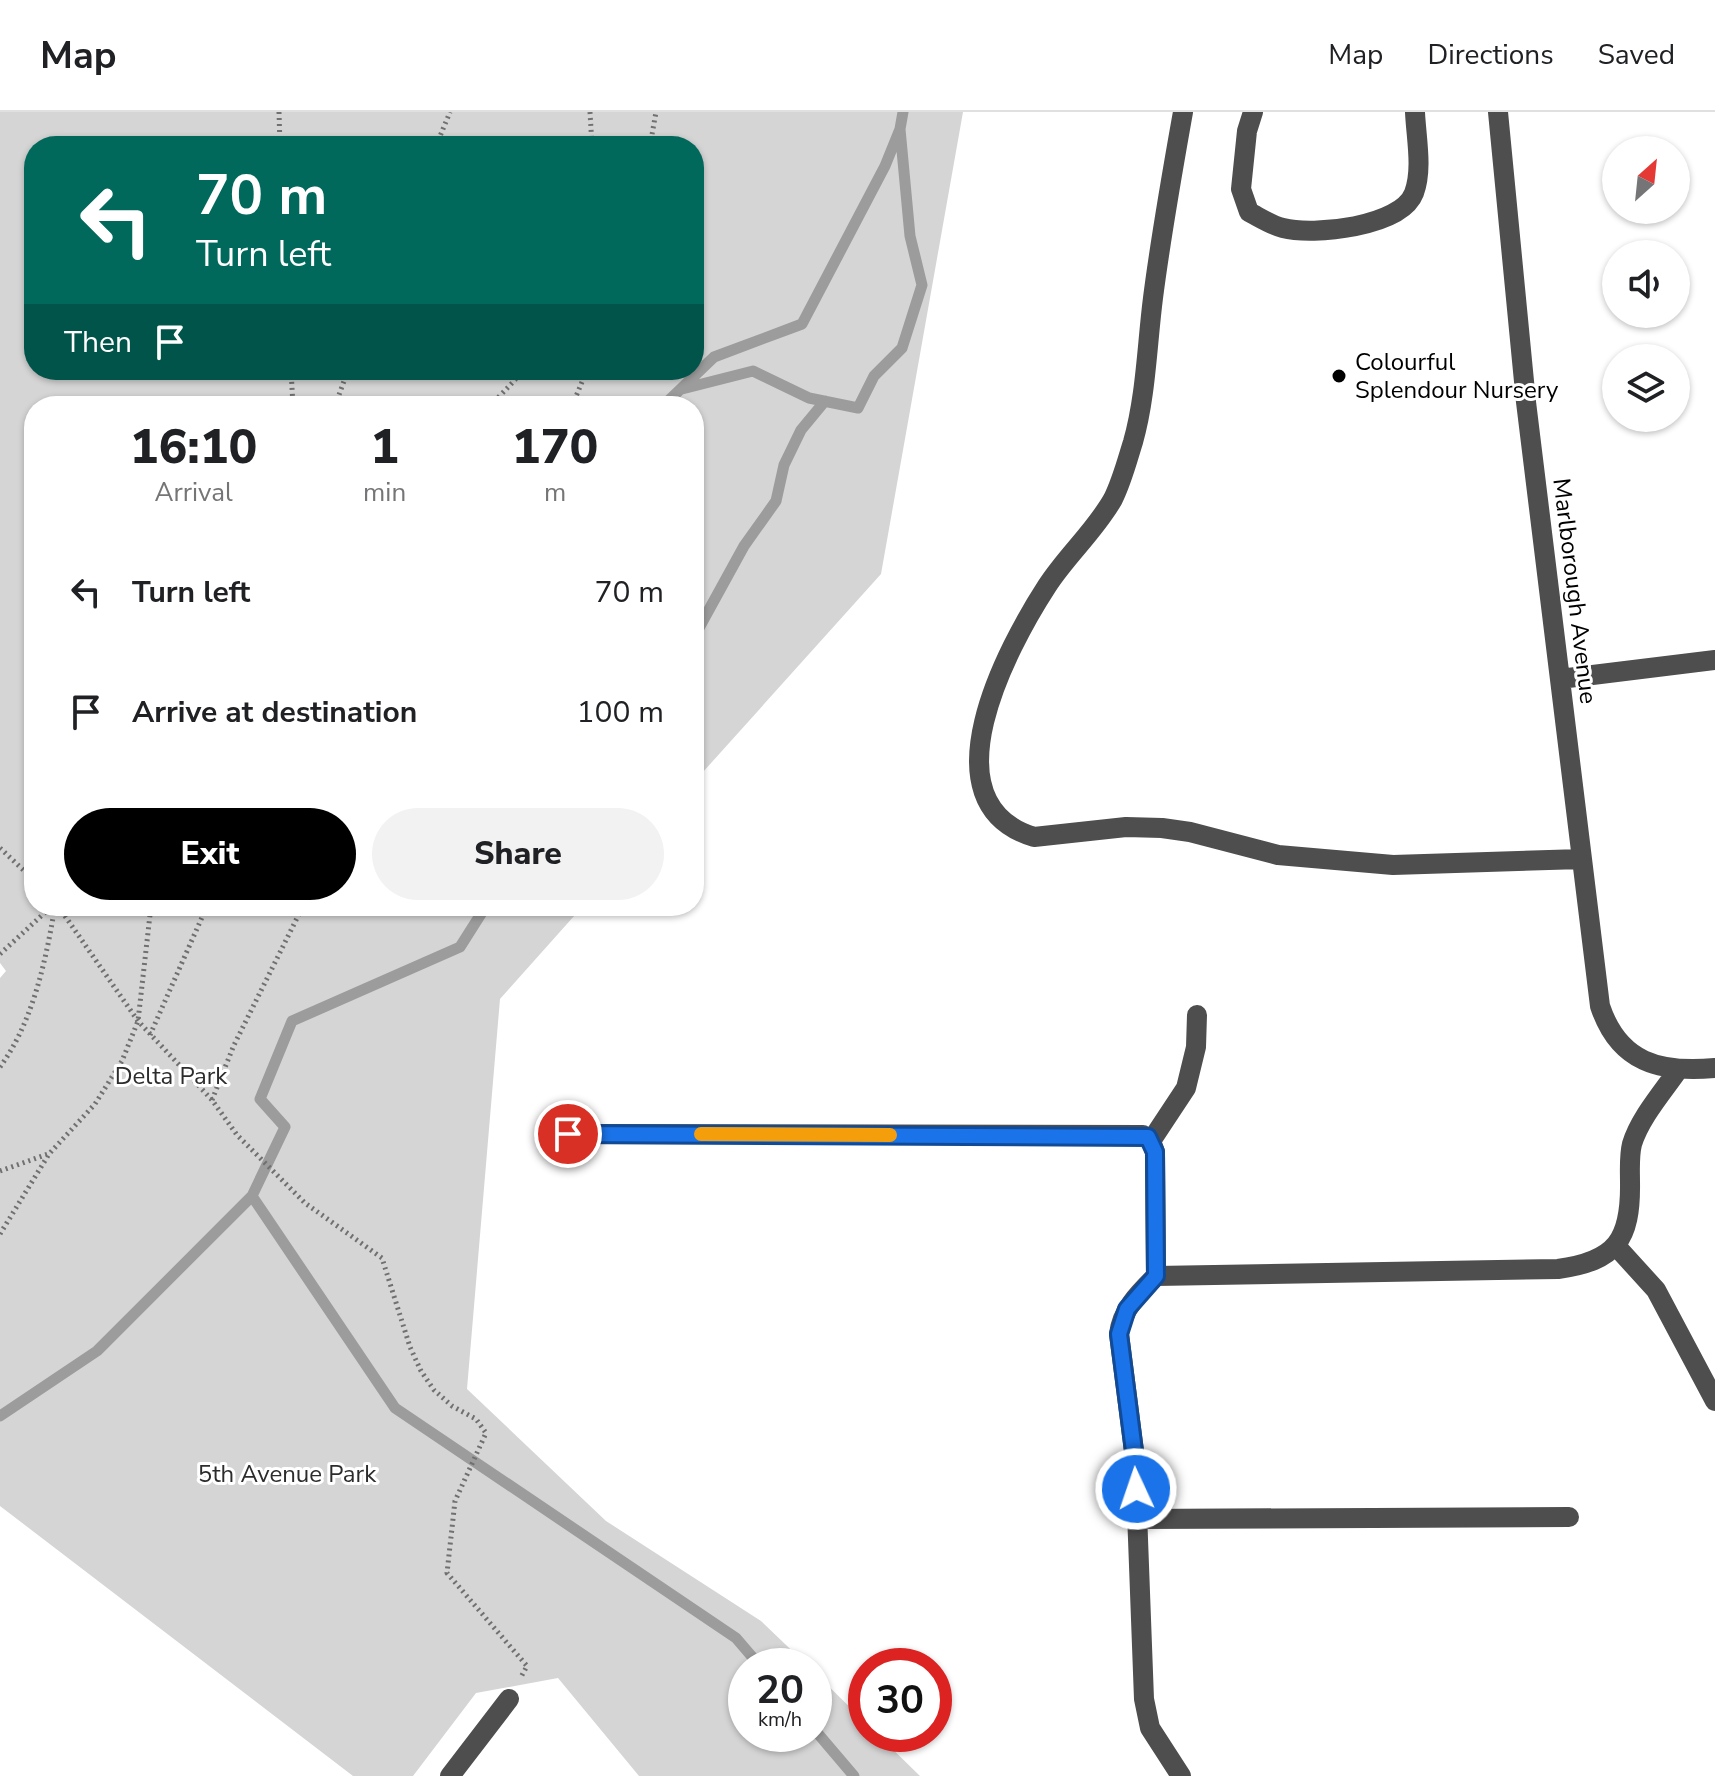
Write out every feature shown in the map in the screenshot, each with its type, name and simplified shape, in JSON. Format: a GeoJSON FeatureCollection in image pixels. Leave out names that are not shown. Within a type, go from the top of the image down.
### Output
{"type":"FeatureCollection","features":[{"type":"Feature","properties":{"kind":"street"},"geometry":{"type":"LineString","coordinates":[[1183,112],[1158,256],[1139,421],[1113,498],[1048,584],[1009,651],[987,710],[979,761],[983,786],[992,807],[1021,833],[1034,837],[1126,827],[1162,828],[1190,832],[1278,855],[1393,865],[1582,859]]}},
{"type":"Feature","properties":{"kind":"street"},"geometry":{"type":"LineString","coordinates":[[1253,112],[1247,131],[1241,189],[1249,212],[1282,228],[1323,232],[1388,217],[1406,206],[1414,193],[1417,169],[1415,112]]}},
{"type":"Feature","properties":{"kind":"street","name":"Marlborough Avenue"},"geometry":{"type":"LineString","coordinates":[[1498,112],[1526,402],[1600,1006],[1610,1031],[1620,1043],[1641,1060],[1657,1067],[1678,1070]]}},
{"type":"Feature","properties":{"kind":"street"},"geometry":{"type":"LineString","coordinates":[[1560,679],[1715,660]]}},
{"type":"Feature","properties":{"kind":"street"},"geometry":{"type":"LineString","coordinates":[[1151,1141],[1186,1088],[1196,1047],[1197,1015]]}},
{"type":"Feature","properties":{"kind":"street"},"geometry":{"type":"LineString","coordinates":[[1156,1276],[1558,1269],[1583,1266],[1603,1258],[1616,1246],[1628,1215],[1632,1145],[1648,1113],[1678,1070],[1715,1068]]}},
{"type":"Feature","properties":{"kind":"street"},"geometry":{"type":"LineString","coordinates":[[568,1134],[1143,1135],[1151,1141],[1156,1164],[1156,1276],[1127,1309],[1119,1334],[1135,1459],[1146,1716],[1150,1728],[1181,1776]]}},
{"type":"Feature","properties":{"kind":"street"},"geometry":{"type":"LineString","coordinates":[[1616,1246],[1656,1290],[1715,1401]]}},
{"type":"Feature","properties":{"kind":"street"},"geometry":{"type":"LineString","coordinates":[[1137,1519],[1569,1517]]}},
{"type":"Feature","properties":{"kind":"street"},"geometry":{"type":"LineString","coordinates":[[450,1776],[509,1699]]}},
{"type":"Feature","properties":{"kind":"path"},"geometry":{"type":"LineString","coordinates":[[279,112],[280,136]]}},
{"type":"Feature","properties":{"kind":"path"},"geometry":{"type":"LineString","coordinates":[[440,136],[450,112]]}},
{"type":"Feature","properties":{"kind":"path"},"geometry":{"type":"LineString","coordinates":[[590,112],[591,136]]}},
{"type":"Feature","properties":{"kind":"path"},"geometry":{"type":"LineString","coordinates":[[652,136],[656,112]]}},
{"type":"Feature","properties":{"kind":"path"},"geometry":{"type":"LineString","coordinates":[[500,396],[515,380]]}},
{"type":"Feature","properties":{"kind":"path"},"geometry":{"type":"LineString","coordinates":[[0,848],[24,871]]}},
{"type":"Feature","properties":{"kind":"path"},"geometry":{"type":"LineString","coordinates":[[0,954],[44,916]]}},
{"type":"Feature","properties":{"kind":"path"},"geometry":{"type":"LineString","coordinates":[[0,1067],[14,1048],[46,960],[53,916]]}},
{"type":"Feature","properties":{"kind":"path"},"geometry":{"type":"LineString","coordinates":[[62,916],[138,1021],[212,1100],[237,1135],[305,1203],[382,1258],[410,1347],[421,1371],[434,1390],[452,1406],[476,1419],[486,1433],[455,1501],[447,1573],[527,1666],[509,1699]]}},
{"type":"Feature","properties":{"kind":"path"},"geometry":{"type":"LineString","coordinates":[[0,1234],[49,1154],[95,1104],[122,1061],[138,1021],[150,916]]}},
{"type":"Feature","properties":{"kind":"path"},"geometry":{"type":"LineString","coordinates":[[150,1035],[203,916]]}},
{"type":"Feature","properties":{"kind":"path"},"geometry":{"type":"LineString","coordinates":[[212,1100],[234,1045],[298,916]]}},
{"type":"Feature","properties":{"kind":"path"},"geometry":{"type":"LineString","coordinates":[[0,1171],[49,1154]]}},
{"type":"Feature","properties":{"kind":"green space"},"geometry":{"type":"Polygon","coordinates":[[[0,112],[963,112],[881,574],[704,771],[704,396],[24,396],[24,916],[574,916],[500,999],[467,1389],[606,1521],[761,1621],[789,1648],[728,1648],[728,1752],[832,1752],[832,1690],[848,1705],[848,1752],[895,1752],[920,1776],[639,1776],[558,1678],[476,1693],[413,1776],[353,1776],[0,1506],[0,978],[6,971],[0,963],[0,112]]]}},
{"type":"Feature","properties":{"kind":"waterway"},"geometry":{"type":"LineString","coordinates":[[704,367],[714,357],[802,324],[885,166],[900,129],[903,112]]}},
{"type":"Feature","properties":{"kind":"waterway"},"geometry":{"type":"LineString","coordinates":[[682,389],[753,371],[809,398],[858,408],[874,376],[902,348],[922,285],[910,236],[900,129]]}},
{"type":"Feature","properties":{"kind":"waterway"},"geometry":{"type":"LineString","coordinates":[[673,396],[690,380]]}},
{"type":"Feature","properties":{"kind":"waterway"},"geometry":{"type":"LineString","coordinates":[[704,619],[744,546],[776,501],[784,465],[801,430],[825,401]]}},
{"type":"Feature","properties":{"kind":"waterway"},"geometry":{"type":"LineString","coordinates":[[0,1416],[97,1351],[252,1196],[285,1127],[260,1099],[292,1021],[460,947],[480,916]]}},
{"type":"Feature","properties":{"kind":"waterway"},"geometry":{"type":"LineString","coordinates":[[252,1196],[395,1408],[736,1638],[745,1648]]}},
{"type":"Feature","properties":{"kind":"waterway"},"geometry":{"type":"LineString","coordinates":[[832,1750],[854,1776]]}},
{"type":"Feature","properties":{"kind":"slow traffic"},"geometry":{"type":"LineString","coordinates":[[701,1134],[890,1135]]}},
{"type":"Feature","properties":{"kind":"place","name":"Colourful Splendour Nursery"},"geometry":{"type":"Point","coordinates":[1339,376]}},
{"type":"Feature","properties":{"kind":"route"},"geometry":{"type":"LineString","coordinates":[[568,1134],[1148,1137],[1155,1152],[1156,1276],[1127,1309],[1119,1334],[1136,1489]]}},
{"type":"Feature","properties":{"kind":"park label","name":"Delta Park"},"geometry":{"type":"Point","coordinates":[171,1076]}},
{"type":"Feature","properties":{"kind":"park label","name":"5th Avenue Park"},"geometry":{"type":"Point","coordinates":[287,1474]}}]}
